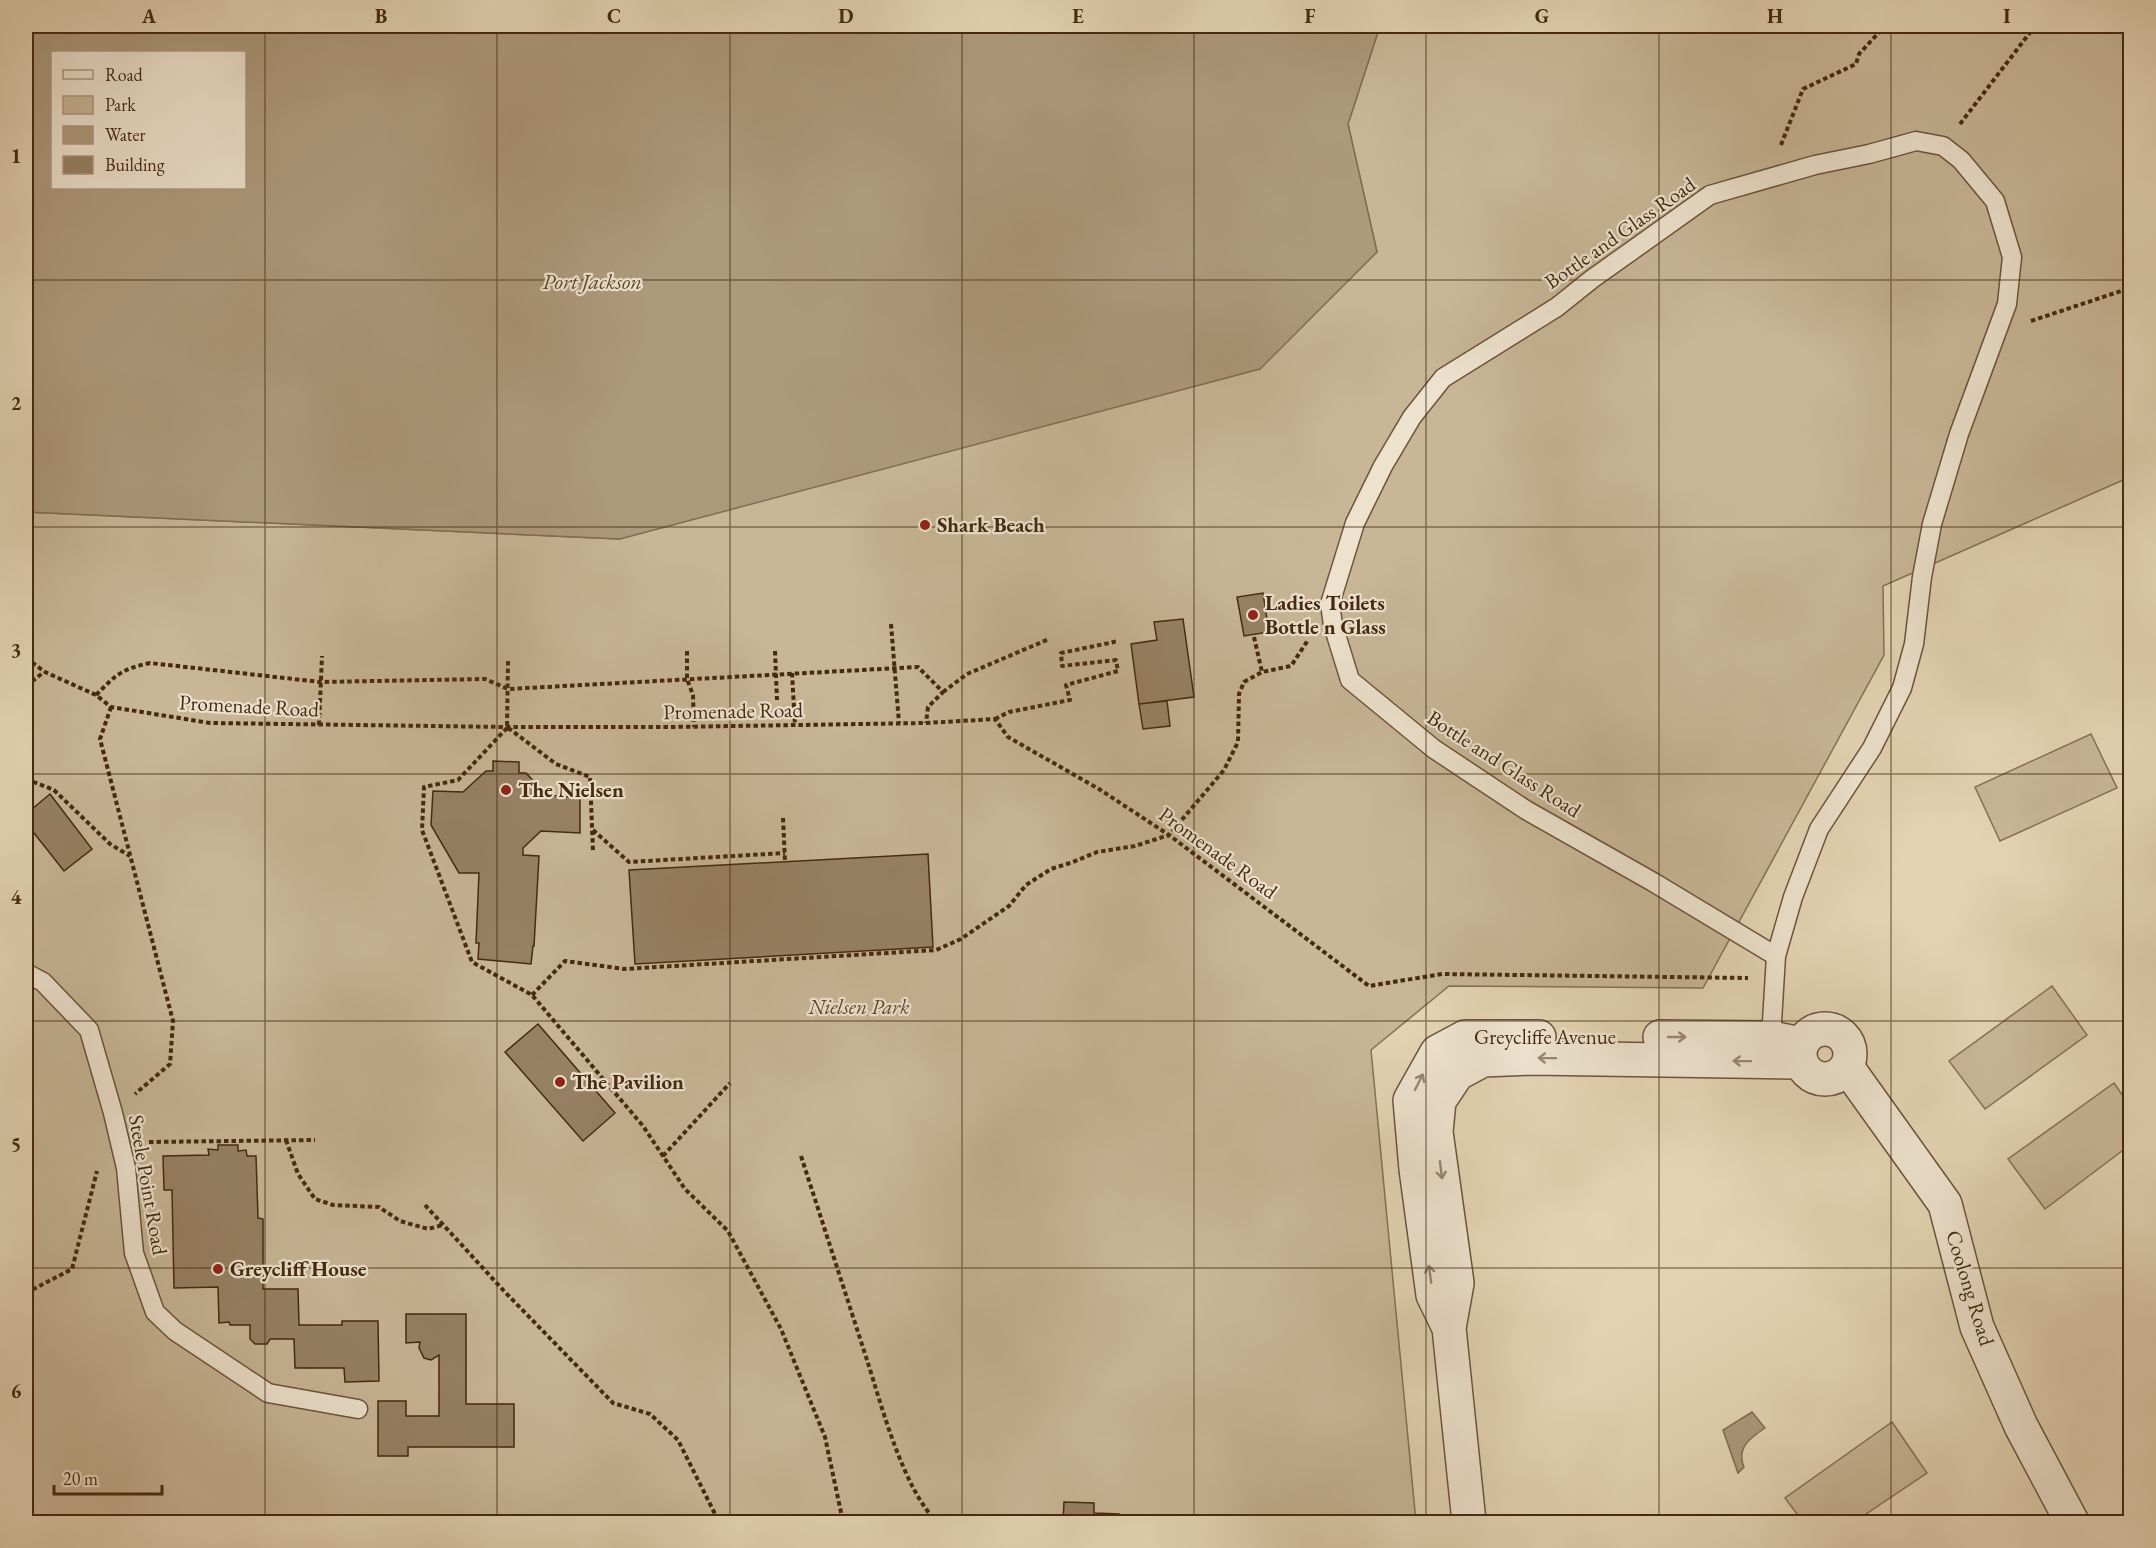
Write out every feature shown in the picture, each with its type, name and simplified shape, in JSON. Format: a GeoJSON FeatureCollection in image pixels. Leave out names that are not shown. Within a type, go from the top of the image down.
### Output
{"type":"FeatureCollection","features":[{"type":"Feature","properties":{"kind":"street","name":"Coolong Road"},"geometry":{"type":"LineString","coordinates":[[1791,1047],[1815,1030],[1824,1028],[1842,1035],[1848,1044],[1850,1053],[1847,1067],[1945,1204],[1977,1327],[2021,1426],[2072,1522]]}},
{"type":"Feature","properties":{"kind":"street","name":"Greycliffe Avenue"},"geometry":{"type":"LineString","coordinates":[[1469,1522],[1449,1328],[1433,1295],[1416,1169],[1410,1100],[1437,1052],[1465,1036],[1791,1047]]}},
{"type":"Feature","properties":{"kind":"lane","name":"Bottle and Glass Road"},"geometry":{"type":"LineString","coordinates":[[1776,956],[1653,882],[1526,810],[1434,750],[1350,680],[1333,625],[1330,603],[1355,523],[1383,466],[1412,417],[1443,378],[1557,307],[1592,279],[1710,195],[1768,177],[1916,141],[1943,146]]}},
{"type":"Feature","properties":{"kind":"lane"},"geometry":{"type":"LineString","coordinates":[[1791,1047],[1774,978],[1776,956],[1794,897],[1819,829],[1872,748],[1902,688],[1914,644],[1922,578],[1932,524],[1959,434],[2007,304],[2012,257],[1995,201],[1961,160],[1943,146]]}},
{"type":"Feature","properties":{"kind":"lane","name":"Steele Point Road"},"geometry":{"type":"LineString","coordinates":[[26,973],[43,982],[89,1030],[126,1168],[134,1253],[155,1312],[175,1331],[268,1393],[358,1409]]}},
{"type":"Feature","properties":{"kind":"path"},"geometry":{"type":"LineString","coordinates":[[1768,177],[1803,89],[1856,64],[1859,54],[1885,26]]}},
{"type":"Feature","properties":{"kind":"path"},"geometry":{"type":"LineString","coordinates":[[1943,146],[2035,26]]}},
{"type":"Feature","properties":{"kind":"path"},"geometry":{"type":"LineString","coordinates":[[1996,333],[2130,288]]}},
{"type":"Feature","properties":{"kind":"path"},"geometry":{"type":"LineString","coordinates":[[891,624],[896,668],[898,723]]}},
{"type":"Feature","properties":{"kind":"path"},"geometry":{"type":"LineString","coordinates":[[995,719],[1009,712],[1070,700],[1066,685],[1118,671],[1116,660],[1062,666],[1061,653],[1114,642],[1113,637]]}},
{"type":"Feature","properties":{"kind":"path"},"geometry":{"type":"LineString","coordinates":[[1254,638],[1262,672]]}},
{"type":"Feature","properties":{"kind":"path"},"geometry":{"type":"LineString","coordinates":[[926,723],[928,707],[967,674],[1049,639]]}},
{"type":"Feature","properties":{"kind":"path"},"geometry":{"type":"LineString","coordinates":[[687,651],[687,678],[693,695],[694,727]]}},
{"type":"Feature","properties":{"kind":"path"},"geometry":{"type":"LineString","coordinates":[[775,651],[777,700]]}},
{"type":"Feature","properties":{"kind":"path"},"geometry":{"type":"LineString","coordinates":[[319,725],[322,656]]}},
{"type":"Feature","properties":{"kind":"path","name":"Promenade Road"},"geometry":{"type":"LineString","coordinates":[[26,658],[45,672],[96,695],[111,707],[210,723],[507,728],[926,723],[995,719],[1008,737],[1118,800],[1169,835],[1369,986],[1442,974],[1774,978]]}},
{"type":"Feature","properties":{"kind":"path"},"geometry":{"type":"LineString","coordinates":[[508,661],[507,728],[458,780],[424,787],[422,830],[472,962],[532,995],[643,1126],[685,1189],[728,1231],[781,1329],[825,1437],[842,1517],[848,1522]]}},
{"type":"Feature","properties":{"kind":"path"},"geometry":{"type":"LineString","coordinates":[[96,695],[128,667],[150,663],[321,682],[485,679],[508,689],[918,667],[943,692]]}},
{"type":"Feature","properties":{"kind":"path"},"geometry":{"type":"LineString","coordinates":[[532,995],[565,961],[624,969],[936,950],[961,939],[1009,906],[1026,885],[1051,868],[1097,852],[1135,846],[1169,835],[1224,770],[1238,742],[1239,694],[1244,682],[1262,672],[1291,666]]}},
{"type":"Feature","properties":{"kind":"path"},"geometry":{"type":"LineString","coordinates":[[26,686],[45,672]]}},
{"type":"Feature","properties":{"kind":"path"},"geometry":{"type":"LineString","coordinates":[[792,673],[795,725]]}},
{"type":"Feature","properties":{"kind":"path"},"geometry":{"type":"LineString","coordinates":[[111,707],[100,739],[173,1021],[170,1064],[113,1113]]}},
{"type":"Feature","properties":{"kind":"path"},"geometry":{"type":"LineString","coordinates":[[507,728],[556,764],[590,777],[593,851]]}},
{"type":"Feature","properties":{"kind":"path"},"geometry":{"type":"LineString","coordinates":[[26,779],[54,790],[110,844],[130,856]]}},
{"type":"Feature","properties":{"kind":"path"},"geometry":{"type":"LineString","coordinates":[[783,818],[785,861]]}},
{"type":"Feature","properties":{"kind":"path"},"geometry":{"type":"LineString","coordinates":[[592,830],[629,862],[785,853]]}},
{"type":"Feature","properties":{"kind":"path"},"geometry":{"type":"LineString","coordinates":[[663,1156],[730,1083]]}},
{"type":"Feature","properties":{"kind":"path"},"geometry":{"type":"LineString","coordinates":[[137,1092],[140,1102]]}},
{"type":"Feature","properties":{"kind":"path"},"geometry":{"type":"LineString","coordinates":[[147,1132],[150,1143],[315,1140]]}},
{"type":"Feature","properties":{"kind":"path"},"geometry":{"type":"LineString","coordinates":[[26,1293],[72,1269],[103,1147],[119,1139]]}},
{"type":"Feature","properties":{"kind":"path"},"geometry":{"type":"LineString","coordinates":[[286,1140],[298,1174],[315,1199],[333,1205],[380,1207],[400,1221],[428,1229],[443,1225]]}},
{"type":"Feature","properties":{"kind":"path"},"geometry":{"type":"LineString","coordinates":[[801,1156],[891,1434],[916,1495],[926,1512],[937,1522]]}},
{"type":"Feature","properties":{"kind":"path"},"geometry":{"type":"LineString","coordinates":[[426,1205],[613,1404],[650,1414],[678,1440],[719,1522]]}},
{"type":"Feature","properties":{"kind":"path"},"geometry":{"type":"LineString","coordinates":[[26,1347],[32,1357],[26,1399]]}},
{"type":"Feature","properties":{"kind":"path"},"geometry":{"type":"LineString","coordinates":[[26,1517],[32,1522]]}},
{"type":"Feature","properties":{"kind":"green space","name":"Nielsen Park"},"geometry":{"type":"Polygon","coordinates":[[[1380,26],[2130,26],[2130,477],[1883,586],[1884,655],[1703,988],[1449,986],[1371,1050],[1416,1522],[26,1522],[26,512],[620,539],[1377,252],[1348,124],[1380,26]]]}},
{"type":"Feature","properties":{"kind":"green space"},"geometry":{"type":"Polygon","coordinates":[[[2091,734],[2117,788],[2000,841],[1975,787],[2091,734]]]}},
{"type":"Feature","properties":{"kind":"green space"},"geometry":{"type":"Polygon","coordinates":[[[2052,986],[2087,1035],[1985,1109],[1949,1061],[2052,986]]]}},
{"type":"Feature","properties":{"kind":"green space"},"geometry":{"type":"Polygon","coordinates":[[[2114,1083],[2130,1106],[2130,1145],[2045,1209],[2008,1159],[2114,1083]]]}},
{"type":"Feature","properties":{"kind":"green space"},"geometry":{"type":"Polygon","coordinates":[[[1892,1422],[1927,1473],[1854,1522],[1803,1522],[1785,1498],[1892,1422]]]}},
{"type":"Feature","properties":{"kind":"water","name":"Port Jackson"},"geometry":{"type":"Polygon","coordinates":[[[26,26],[1380,26],[1348,124],[1377,252],[1260,369],[620,539],[26,512],[26,26]]]}},
{"type":"Feature","properties":{"kind":"water"},"geometry":{"type":"Polygon","coordinates":[[[1752,1412],[1765,1428],[1754,1436],[1743,1449],[1744,1467],[1738,1473],[1723,1430],[1752,1412]]]}},
{"type":"Feature","properties":{"kind":"building","name":"Ladies Toilets Bottle n Glass"},"geometry":{"type":"Polygon","coordinates":[[[1263,593],[1269,632],[1244,636],[1237,597],[1263,593]]]}},
{"type":"Feature","properties":{"kind":"building"},"geometry":{"type":"Polygon","coordinates":[[[1183,619],[1194,697],[1139,704],[1131,644],[1157,640],[1154,622],[1183,619]]]}},
{"type":"Feature","properties":{"kind":"building"},"geometry":{"type":"Polygon","coordinates":[[[1167,701],[1170,726],[1143,729],[1139,704],[1167,701]]]}},
{"type":"Feature","properties":{"kind":"building"},"geometry":{"type":"Polygon","coordinates":[[[493,761],[519,762],[519,773],[526,773],[547,795],[580,798],[580,833],[541,831],[523,848],[523,855],[539,856],[531,964],[478,959],[479,943],[476,943],[479,873],[459,873],[431,825],[433,791],[463,792],[486,771],[493,771],[493,761]]]}},
{"type":"Feature","properties":{"kind":"building"},"geometry":{"type":"Polygon","coordinates":[[[50,794],[92,849],[64,871],[26,823],[26,814],[50,794]]]}},
{"type":"Feature","properties":{"kind":"building"},"geometry":{"type":"Polygon","coordinates":[[[928,854],[933,947],[635,964],[629,870],[928,854]]]}},
{"type":"Feature","properties":{"kind":"building","name":"The Pavilion"},"geometry":{"type":"Polygon","coordinates":[[[538,1024],[615,1113],[583,1141],[505,1052],[538,1024]]]}},
{"type":"Feature","properties":{"kind":"building","name":"Greycliff House"},"geometry":{"type":"Polygon","coordinates":[[[218,1145],[238,1145],[238,1151],[246,1150],[247,1156],[256,1156],[258,1218],[263,1219],[263,1289],[298,1289],[299,1325],[342,1325],[342,1321],[378,1321],[379,1381],[345,1382],[344,1368],[295,1368],[294,1339],[270,1339],[267,1344],[255,1344],[250,1339],[250,1325],[219,1323],[218,1287],[174,1288],[172,1190],[164,1190],[163,1156],[209,1155],[208,1149],[218,1150],[218,1145]]]}},
{"type":"Feature","properties":{"kind":"building"},"geometry":{"type":"Polygon","coordinates":[[[406,1314],[466,1314],[466,1404],[514,1404],[514,1447],[408,1447],[408,1456],[378,1456],[378,1401],[406,1401],[406,1416],[439,1416],[439,1355],[431,1360],[424,1358],[419,1348],[420,1342],[406,1343],[406,1314]]]}},
{"type":"Feature","properties":{"kind":"building"},"geometry":{"type":"Polygon","coordinates":[[[1064,1502],[1094,1503],[1094,1513],[1119,1514],[1119,1522],[1063,1522],[1064,1502]]]}},
{"type":"Feature","properties":{"kind":"place","name":"Shark Beach"},"geometry":{"type":"Point","coordinates":[925,525]}},
{"type":"Feature","properties":{"kind":"place","name":"Ladies Toilets Bottle n Glass"},"geometry":{"type":"Point","coordinates":[1253,615]}},
{"type":"Feature","properties":{"kind":"place","name":"The Nielsen"},"geometry":{"type":"Point","coordinates":[506,790]}},
{"type":"Feature","properties":{"kind":"place","name":"The Pavilion"},"geometry":{"type":"Point","coordinates":[560,1082]}},
{"type":"Feature","properties":{"kind":"place","name":"Greycliff House"},"geometry":{"type":"Point","coordinates":[218,1269]}}]}
